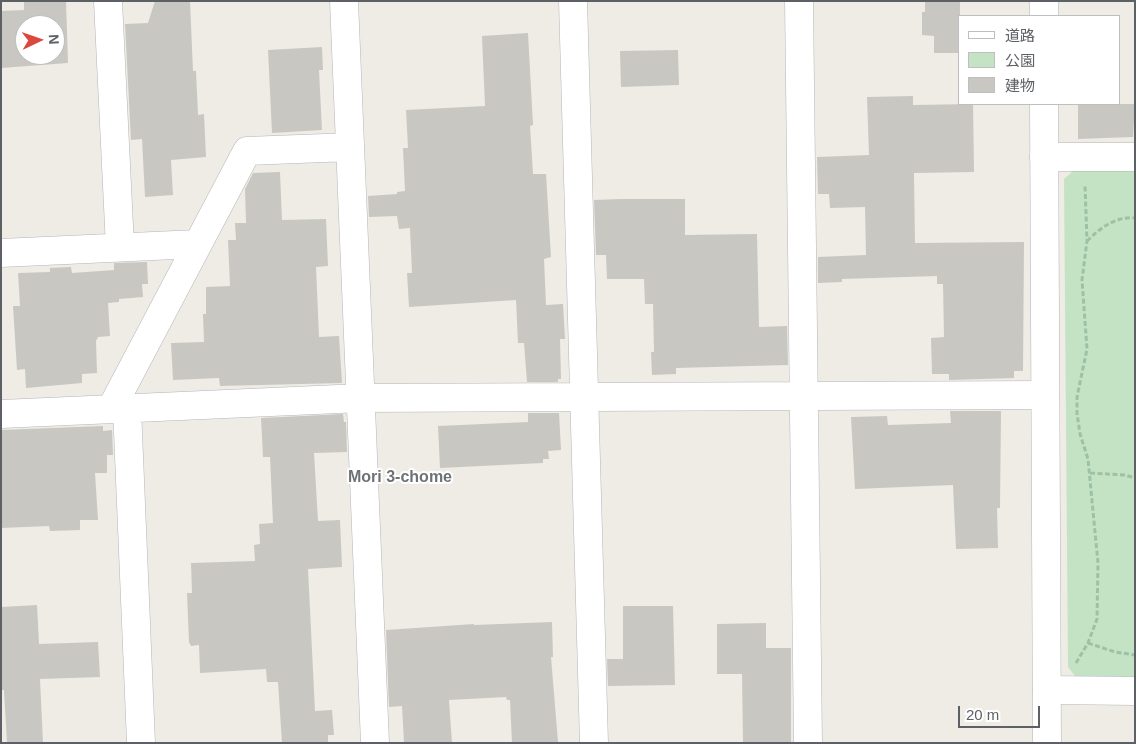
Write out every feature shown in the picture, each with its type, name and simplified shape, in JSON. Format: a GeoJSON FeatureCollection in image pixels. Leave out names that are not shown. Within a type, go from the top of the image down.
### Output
{"type":"FeatureCollection","features":[{"type":"Feature","properties":{"kind":"street"},"geometry":{"type":"LineString","coordinates":[[108,1],[120,247]]}},
{"type":"Feature","properties":{"kind":"street"},"geometry":{"type":"LineString","coordinates":[[344,1],[375,743]]}},
{"type":"Feature","properties":{"kind":"street"},"geometry":{"type":"LineString","coordinates":[[572,1],[594,743]]}},
{"type":"Feature","properties":{"kind":"street"},"geometry":{"type":"LineString","coordinates":[[799,1],[802,396],[808,743]]}},
{"type":"Feature","properties":{"kind":"street"},"geometry":{"type":"LineString","coordinates":[[1044,1],[1044,15]]}},
{"type":"Feature","properties":{"kind":"street"},"geometry":{"type":"LineString","coordinates":[[1044,105],[1047,743]]}},
{"type":"Feature","properties":{"kind":"street"},"geometry":{"type":"LineString","coordinates":[[141,743],[119,408],[197,244],[247,151],[350,147]]}},
{"type":"Feature","properties":{"kind":"street"},"geometry":{"type":"LineString","coordinates":[[1044,157],[1135,157]]}},
{"type":"Feature","properties":{"kind":"street"},"geometry":{"type":"LineString","coordinates":[[1,253],[197,244]]}},
{"type":"Feature","properties":{"kind":"street"},"geometry":{"type":"LineString","coordinates":[[1,414],[361,398],[1045,395]]}},
{"type":"Feature","properties":{"kind":"street"},"geometry":{"type":"LineString","coordinates":[[1047,690],[1135,691]]}},
{"type":"Feature","properties":{"kind":"path"},"geometry":{"type":"LineString","coordinates":[[1074,690],[1076,662],[1088,643],[1097,619],[1098,563],[1090,473],[1077,413],[1077,398],[1087,349],[1082,280],[1087,241],[1084,157]]}},
{"type":"Feature","properties":{"kind":"path"},"geometry":{"type":"LineString","coordinates":[[1087,241],[1098,230],[1114,221],[1126,217],[1135,218]]}},
{"type":"Feature","properties":{"kind":"path"},"geometry":{"type":"LineString","coordinates":[[1090,473],[1125,475],[1135,478]]}},
{"type":"Feature","properties":{"kind":"path"},"geometry":{"type":"LineString","coordinates":[[1088,643],[1115,652],[1135,655]]}},
{"type":"Feature","properties":{"kind":"green space"},"geometry":{"type":"Polygon","coordinates":[[[1073,171],[1135,171],[1135,677],[1075,676],[1068,667],[1064,179],[1073,171]]]}},
{"type":"Feature","properties":{"kind":"building"},"geometry":{"type":"Polygon","coordinates":[[[24,1],[66,1],[68,63],[65,63],[65,15],[15,15],[15,65],[41,65],[1,68],[1,11],[24,10],[24,1]]]}},
{"type":"Feature","properties":{"kind":"building"},"geometry":{"type":"Polygon","coordinates":[[[155,1],[190,1],[193,71],[196,71],[198,115],[204,114],[206,157],[171,160],[173,195],[145,197],[142,139],[131,140],[125,24],[148,23],[155,1]]]}},
{"type":"Feature","properties":{"kind":"building"},"geometry":{"type":"Polygon","coordinates":[[[925,1],[960,1],[958,53],[934,53],[934,36],[922,35],[922,12],[925,12],[925,1]]]}},
{"type":"Feature","properties":{"kind":"building"},"geometry":{"type":"Polygon","coordinates":[[[528,33],[533,125],[530,126],[533,174],[546,174],[551,257],[544,259],[546,305],[563,304],[565,339],[560,339],[561,379],[558,379],[558,382],[527,382],[524,343],[518,343],[516,300],[409,307],[407,273],[412,273],[410,228],[399,229],[397,216],[369,217],[368,196],[397,194],[397,192],[405,191],[403,148],[408,148],[406,110],[485,106],[482,36],[528,33]]]}},
{"type":"Feature","properties":{"kind":"building"},"geometry":{"type":"Polygon","coordinates":[[[322,47],[323,70],[319,70],[322,130],[272,133],[268,50],[322,47]]]}},
{"type":"Feature","properties":{"kind":"building"},"geometry":{"type":"Polygon","coordinates":[[[678,50],[679,85],[621,87],[620,51],[678,50]]]}},
{"type":"Feature","properties":{"kind":"building"},"geometry":{"type":"Polygon","coordinates":[[[913,96],[913,105],[973,105],[974,172],[914,173],[915,243],[1024,242],[1023,371],[1014,371],[1014,378],[949,380],[949,374],[932,374],[931,338],[944,337],[943,284],[937,284],[937,276],[842,279],[842,282],[818,283],[818,257],[866,255],[865,207],[830,208],[829,194],[818,194],[817,157],[869,155],[867,97],[913,96]]]}},
{"type":"Feature","properties":{"kind":"building"},"geometry":{"type":"Polygon","coordinates":[[[1135,104],[1133,137],[1078,139],[1078,105],[1135,104]]]}},
{"type":"Feature","properties":{"kind":"building"},"geometry":{"type":"Polygon","coordinates":[[[280,172],[282,220],[326,219],[328,266],[316,267],[319,337],[339,336],[342,383],[220,386],[219,378],[173,380],[171,343],[204,342],[203,314],[206,314],[206,287],[230,286],[228,240],[236,240],[235,223],[246,223],[245,189],[253,173],[280,172]]]}},
{"type":"Feature","properties":{"kind":"building"},"geometry":{"type":"Polygon","coordinates":[[[685,199],[685,235],[757,234],[759,327],[787,326],[788,365],[676,368],[676,374],[652,375],[651,352],[654,352],[653,304],[645,304],[644,279],[607,279],[606,255],[596,255],[594,200],[685,199]]]}},
{"type":"Feature","properties":{"kind":"building"},"geometry":{"type":"Polygon","coordinates":[[[147,262],[148,284],[142,284],[143,297],[119,299],[119,302],[108,303],[110,336],[98,337],[96,341],[97,373],[82,374],[82,383],[26,388],[25,369],[17,370],[13,306],[20,306],[18,273],[50,272],[50,268],[71,267],[72,273],[114,270],[114,263],[147,262]]]}},
{"type":"Feature","properties":{"kind":"building"},"geometry":{"type":"Polygon","coordinates":[[[950,411],[1001,411],[1000,508],[997,508],[998,548],[956,549],[953,485],[855,489],[851,417],[887,416],[888,425],[951,423],[950,411]]]}},
{"type":"Feature","properties":{"kind":"building"},"geometry":{"type":"Polygon","coordinates":[[[528,413],[559,413],[561,450],[548,451],[549,459],[543,459],[543,463],[440,468],[438,426],[528,422],[528,413]]]}},
{"type":"Feature","properties":{"kind":"building"},"geometry":{"type":"Polygon","coordinates":[[[343,414],[344,422],[346,422],[347,452],[314,453],[318,521],[340,520],[342,567],[308,569],[315,711],[332,710],[334,735],[328,735],[328,743],[282,743],[278,682],[267,682],[266,669],[200,673],[199,645],[191,646],[189,642],[187,593],[192,593],[191,563],[255,561],[254,545],[260,544],[259,524],[273,523],[270,457],[263,457],[261,418],[343,414]]]}},
{"type":"Feature","properties":{"kind":"building"},"geometry":{"type":"Polygon","coordinates":[[[103,426],[103,431],[112,430],[113,455],[107,455],[107,473],[95,473],[98,520],[80,520],[80,530],[50,531],[49,526],[1,528],[1,430],[103,426]]]}},
{"type":"Feature","properties":{"kind":"building"},"geometry":{"type":"Polygon","coordinates":[[[37,605],[39,644],[98,642],[100,677],[40,679],[43,743],[7,743],[4,690],[1,690],[1,607],[37,605]]]}},
{"type":"Feature","properties":{"kind":"building"},"geometry":{"type":"Polygon","coordinates":[[[623,606],[673,606],[675,685],[608,686],[607,659],[623,659],[623,606]]]}},
{"type":"Feature","properties":{"kind":"building"},"geometry":{"type":"Polygon","coordinates":[[[552,622],[553,657],[551,657],[558,742],[512,743],[510,700],[507,700],[506,697],[449,700],[452,743],[404,743],[402,706],[389,707],[386,630],[474,624],[552,622]]]}},
{"type":"Feature","properties":{"kind":"building"},"geometry":{"type":"Polygon","coordinates":[[[766,623],[766,648],[791,648],[791,743],[743,743],[742,674],[717,674],[717,624],[766,623]]]}},
{"type":"Feature","properties":{"kind":"district","name":"Mori 3-chome"},"geometry":{"type":"Point","coordinates":[400,478]}}]}
